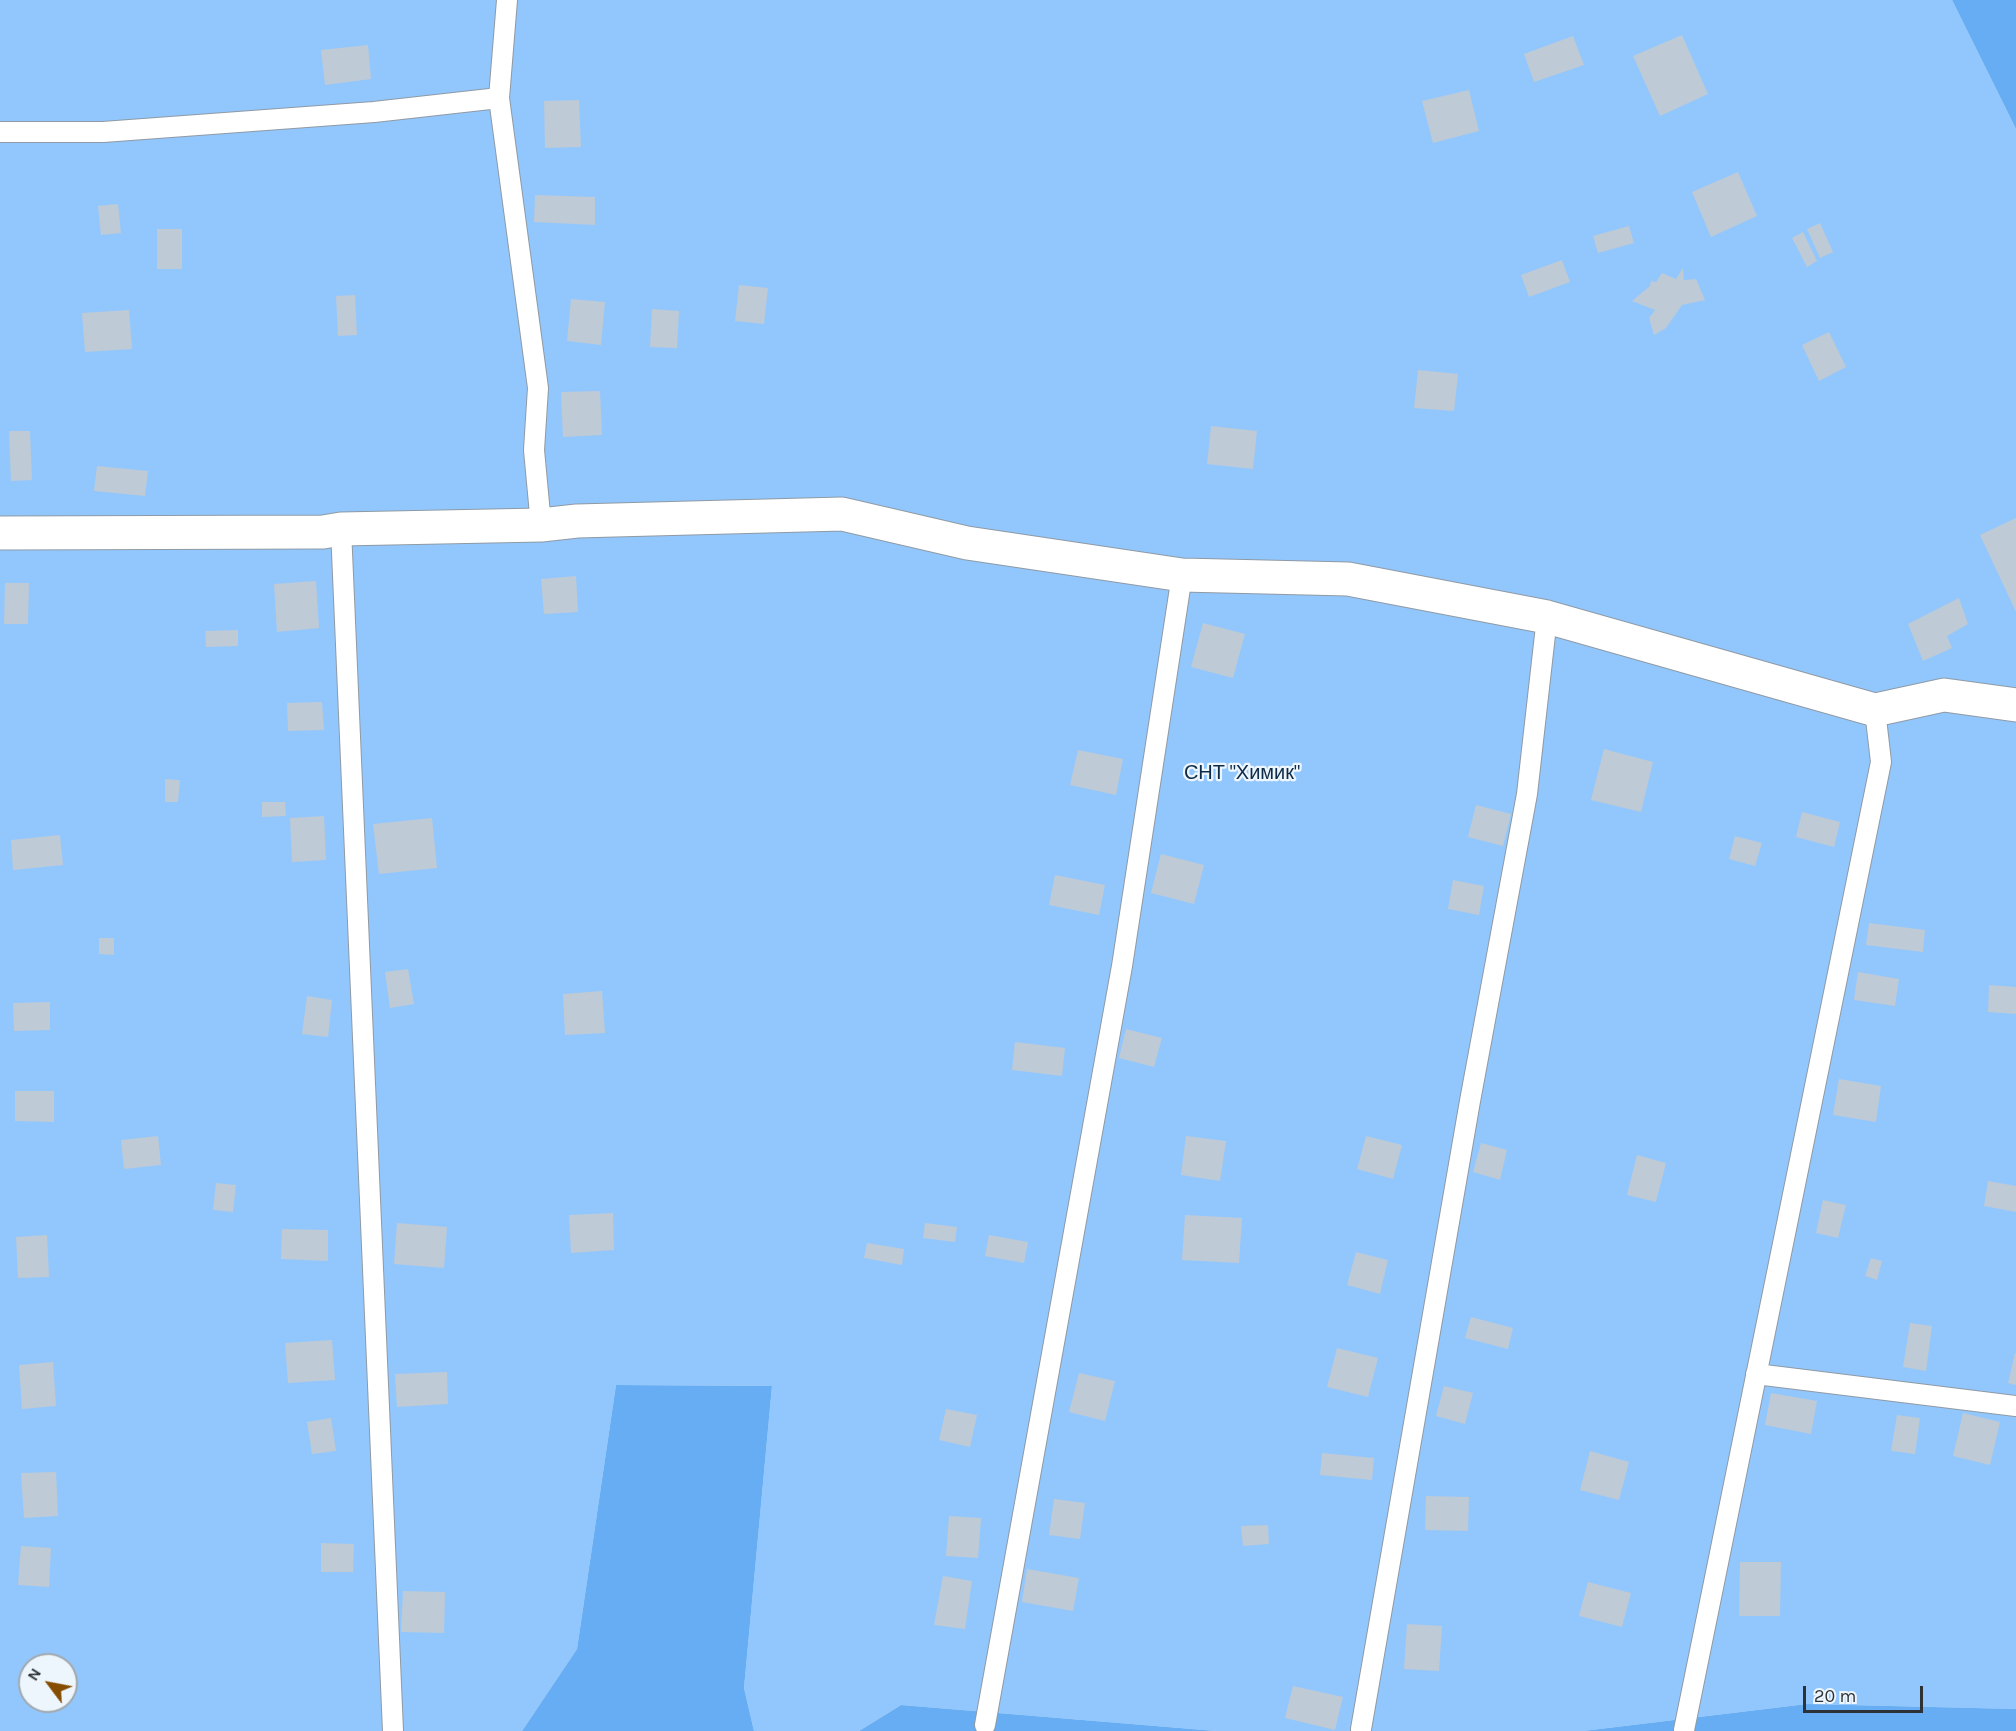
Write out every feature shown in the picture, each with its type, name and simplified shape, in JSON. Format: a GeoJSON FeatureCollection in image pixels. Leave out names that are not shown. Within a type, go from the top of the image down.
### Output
{"type":"FeatureCollection","features":[{"type":"Feature","properties":{"kind":"street"},"geometry":{"type":"LineString","coordinates":[[0,533],[323,532],[341,529],[541,525],[577,521],[842,514],[968,543],[1182,575],[1348,579],[1547,617],[1875,710],[1944,695],[2016,705]]}},
{"type":"Feature","properties":{"kind":"lane"},"geometry":{"type":"LineString","coordinates":[[507,0],[499,98],[537,388],[534,450],[541,525]]}},
{"type":"Feature","properties":{"kind":"lane"},"geometry":{"type":"LineString","coordinates":[[0,132],[103,132],[374,112],[499,98]]}},
{"type":"Feature","properties":{"kind":"lane"},"geometry":{"type":"LineString","coordinates":[[341,529],[393,1731]]}},
{"type":"Feature","properties":{"kind":"lane"},"geometry":{"type":"LineString","coordinates":[[985,1725],[1122,966],[1182,575]]}},
{"type":"Feature","properties":{"kind":"lane"},"geometry":{"type":"LineString","coordinates":[[1361,1729],[1470,1101],[1527,794],[1547,617]]}},
{"type":"Feature","properties":{"kind":"lane"},"geometry":{"type":"LineString","coordinates":[[1684,1731],[1881,762],[1875,710]]}},
{"type":"Feature","properties":{"kind":"lane"},"geometry":{"type":"LineString","coordinates":[[1756,1374],[2016,1406]]}},
{"type":"Feature","properties":{"kind":"green space","name":"СНТ \"Химик\""},"geometry":{"type":"Polygon","coordinates":[[[0,0],[1952,0],[2016,129],[2016,1709],[1807,1704],[1583,1731],[1216,1731],[901,1705],[859,1731],[754,1731],[744,1688],[772,1386],[616,1385],[577,1649],[522,1731],[0,1731],[0,0]]]}},
{"type":"Feature","properties":{"kind":"shaded area"},"geometry":{"type":"Polygon","coordinates":[[[1952,0],[2016,0],[2016,129],[1952,0]]]}},
{"type":"Feature","properties":{"kind":"shaded area"},"geometry":{"type":"Polygon","coordinates":[[[616,1385],[772,1386],[744,1688],[754,1731],[522,1731],[577,1649],[616,1385]]]}},
{"type":"Feature","properties":{"kind":"shaded area"},"geometry":{"type":"Polygon","coordinates":[[[1807,1704],[2016,1709],[2016,1731],[1583,1731],[1807,1704]]]}},
{"type":"Feature","properties":{"kind":"shaded area"},"geometry":{"type":"Polygon","coordinates":[[[901,1705],[1216,1731],[859,1731],[901,1705]]]}},
{"type":"Feature","properties":{"kind":"building"},"geometry":{"type":"Polygon","coordinates":[[[1682,35],[1708,94],[1660,116],[1633,56],[1682,35]]]}},
{"type":"Feature","properties":{"kind":"building"},"geometry":{"type":"Polygon","coordinates":[[[1573,36],[1584,65],[1534,82],[1524,54],[1573,36]]]}},
{"type":"Feature","properties":{"kind":"building"},"geometry":{"type":"Polygon","coordinates":[[[368,45],[371,79],[325,85],[321,50],[368,45]]]}},
{"type":"Feature","properties":{"kind":"building"},"geometry":{"type":"Polygon","coordinates":[[[1469,90],[1479,131],[1433,143],[1422,101],[1469,90]]]}},
{"type":"Feature","properties":{"kind":"building"},"geometry":{"type":"Polygon","coordinates":[[[579,100],[581,147],[545,148],[544,101],[579,100]]]}},
{"type":"Feature","properties":{"kind":"building"},"geometry":{"type":"Polygon","coordinates":[[[1738,172],[1757,216],[1711,237],[1692,192],[1738,172]]]}},
{"type":"Feature","properties":{"kind":"building"},"geometry":{"type":"Polygon","coordinates":[[[535,195],[595,197],[595,225],[534,222],[535,195]]]}},
{"type":"Feature","properties":{"kind":"building"},"geometry":{"type":"Polygon","coordinates":[[[118,204],[121,233],[101,235],[98,206],[118,204]]]}},
{"type":"Feature","properties":{"kind":"building"},"geometry":{"type":"Polygon","coordinates":[[[1820,223],[1833,252],[1820,258],[1807,229],[1820,223]]]}},
{"type":"Feature","properties":{"kind":"building"},"geometry":{"type":"Polygon","coordinates":[[[1629,226],[1634,243],[1598,253],[1593,236],[1629,226]]]}},
{"type":"Feature","properties":{"kind":"building"},"geometry":{"type":"Polygon","coordinates":[[[157,229],[182,229],[182,269],[157,269],[157,229]]]}},
{"type":"Feature","properties":{"kind":"building"},"geometry":{"type":"Polygon","coordinates":[[[1803,232],[1817,261],[1807,267],[1792,238],[1803,232]]]}},
{"type":"Feature","properties":{"kind":"building"},"geometry":{"type":"Polygon","coordinates":[[[1562,260],[1570,282],[1529,297],[1521,275],[1562,260]]]}},
{"type":"Feature","properties":{"kind":"building"},"geometry":{"type":"Polygon","coordinates":[[[1683,268],[1684,280],[1696,279],[1705,300],[1682,305],[1666,328],[1654,335],[1649,318],[1655,310],[1632,301],[1650,286],[1651,281],[1656,282],[1662,273],[1676,279],[1683,268]]]}},
{"type":"Feature","properties":{"kind":"building"},"geometry":{"type":"Polygon","coordinates":[[[739,285],[768,288],[764,324],[735,321],[739,285]]]}},
{"type":"Feature","properties":{"kind":"building"},"geometry":{"type":"Polygon","coordinates":[[[355,295],[357,335],[338,336],[336,296],[355,295]]]}},
{"type":"Feature","properties":{"kind":"building"},"geometry":{"type":"Polygon","coordinates":[[[571,299],[605,302],[601,345],[567,341],[571,299]]]}},
{"type":"Feature","properties":{"kind":"building"},"geometry":{"type":"Polygon","coordinates":[[[652,309],[679,311],[677,348],[650,347],[652,309]]]}},
{"type":"Feature","properties":{"kind":"building"},"geometry":{"type":"Polygon","coordinates":[[[129,310],[132,349],[85,352],[82,313],[129,310]]]}},
{"type":"Feature","properties":{"kind":"building"},"geometry":{"type":"Polygon","coordinates":[[[1829,332],[1846,367],[1819,381],[1802,345],[1829,332]]]}},
{"type":"Feature","properties":{"kind":"building"},"geometry":{"type":"Polygon","coordinates":[[[1418,370],[1458,374],[1454,411],[1414,408],[1418,370]]]}},
{"type":"Feature","properties":{"kind":"building"},"geometry":{"type":"Polygon","coordinates":[[[600,391],[602,435],[563,437],[561,392],[600,391]]]}},
{"type":"Feature","properties":{"kind":"building"},"geometry":{"type":"Polygon","coordinates":[[[1211,426],[1257,431],[1253,469],[1207,464],[1211,426]]]}},
{"type":"Feature","properties":{"kind":"building"},"geometry":{"type":"Polygon","coordinates":[[[9,431],[30,431],[32,480],[11,481],[9,431]]]}},
{"type":"Feature","properties":{"kind":"building"},"geometry":{"type":"Polygon","coordinates":[[[97,466],[148,471],[145,496],[94,491],[97,466]]]}},
{"type":"Feature","properties":{"kind":"building"},"geometry":{"type":"Polygon","coordinates":[[[2016,518],[2016,612],[1980,535],[2016,518]]]}},
{"type":"Feature","properties":{"kind":"building"},"geometry":{"type":"Polygon","coordinates":[[[576,576],[578,612],[544,614],[541,579],[576,576]]]}},
{"type":"Feature","properties":{"kind":"building"},"geometry":{"type":"Polygon","coordinates":[[[316,581],[319,628],[277,632],[274,584],[316,581]]]}},
{"type":"Feature","properties":{"kind":"building"},"geometry":{"type":"Polygon","coordinates":[[[5,583],[29,583],[28,624],[4,624],[5,583]]]}},
{"type":"Feature","properties":{"kind":"building"},"geometry":{"type":"Polygon","coordinates":[[[1959,598],[1968,624],[1947,636],[1952,648],[1923,661],[1908,624],[1959,598]]]}},
{"type":"Feature","properties":{"kind":"building"},"geometry":{"type":"Polygon","coordinates":[[[1203,623],[1245,634],[1233,678],[1191,667],[1203,623]]]}},
{"type":"Feature","properties":{"kind":"building"},"geometry":{"type":"Polygon","coordinates":[[[238,630],[238,646],[206,647],[205,631],[238,630]]]}},
{"type":"Feature","properties":{"kind":"building"},"geometry":{"type":"Polygon","coordinates":[[[322,702],[324,730],[288,731],[287,703],[322,702]]]}},
{"type":"Feature","properties":{"kind":"building"},"geometry":{"type":"Polygon","coordinates":[[[1604,749],[1653,762],[1641,812],[1591,800],[1604,749]]]}},
{"type":"Feature","properties":{"kind":"building"},"geometry":{"type":"Polygon","coordinates":[[[1078,750],[1123,759],[1116,795],[1070,785],[1078,750]]]}},
{"type":"Feature","properties":{"kind":"building"},"geometry":{"type":"Polygon","coordinates":[[[165,779],[180,780],[178,802],[165,802],[165,779]]]}},
{"type":"Feature","properties":{"kind":"building"},"geometry":{"type":"Polygon","coordinates":[[[262,802],[285,802],[286,816],[262,817],[262,802]]]}},
{"type":"Feature","properties":{"kind":"building"},"geometry":{"type":"Polygon","coordinates":[[[1476,805],[1511,814],[1503,846],[1468,837],[1476,805]]]}},
{"type":"Feature","properties":{"kind":"building"},"geometry":{"type":"Polygon","coordinates":[[[1802,812],[1840,822],[1834,847],[1796,837],[1802,812]]]}},
{"type":"Feature","properties":{"kind":"building"},"geometry":{"type":"Polygon","coordinates":[[[324,816],[326,860],[292,862],[290,818],[324,816]]]}},
{"type":"Feature","properties":{"kind":"building"},"geometry":{"type":"Polygon","coordinates":[[[432,818],[437,868],[379,874],[373,824],[432,818]]]}},
{"type":"Feature","properties":{"kind":"building"},"geometry":{"type":"Polygon","coordinates":[[[60,835],[63,865],[13,870],[11,840],[60,835]]]}},
{"type":"Feature","properties":{"kind":"building"},"geometry":{"type":"Polygon","coordinates":[[[1735,836],[1762,843],[1755,866],[1729,859],[1735,836]]]}},
{"type":"Feature","properties":{"kind":"building"},"geometry":{"type":"Polygon","coordinates":[[[1161,854],[1204,865],[1194,904],[1151,893],[1161,854]]]}},
{"type":"Feature","properties":{"kind":"building"},"geometry":{"type":"Polygon","coordinates":[[[1055,875],[1105,885],[1099,915],[1049,905],[1055,875]]]}},
{"type":"Feature","properties":{"kind":"building"},"geometry":{"type":"Polygon","coordinates":[[[1453,880],[1484,886],[1479,915],[1448,909],[1453,880]]]}},
{"type":"Feature","properties":{"kind":"building"},"geometry":{"type":"Polygon","coordinates":[[[1869,923],[1925,930],[1923,952],[1866,945],[1869,923]]]}},
{"type":"Feature","properties":{"kind":"building"},"geometry":{"type":"Polygon","coordinates":[[[99,938],[114,938],[114,955],[99,954],[99,938]]]}},
{"type":"Feature","properties":{"kind":"building"},"geometry":{"type":"Polygon","coordinates":[[[408,969],[414,1004],[390,1008],[385,972],[408,969]]]}},
{"type":"Feature","properties":{"kind":"building"},"geometry":{"type":"Polygon","coordinates":[[[1858,972],[1899,979],[1895,1006],[1854,1000],[1858,972]]]}},
{"type":"Feature","properties":{"kind":"building"},"geometry":{"type":"Polygon","coordinates":[[[1989,985],[2016,987],[2016,1014],[1988,1012],[1989,985]]]}},
{"type":"Feature","properties":{"kind":"building"},"geometry":{"type":"Polygon","coordinates":[[[602,991],[605,1033],[565,1035],[563,994],[602,991]]]}},
{"type":"Feature","properties":{"kind":"building"},"geometry":{"type":"Polygon","coordinates":[[[307,996],[332,1000],[328,1037],[302,1034],[307,996]]]}},
{"type":"Feature","properties":{"kind":"building"},"geometry":{"type":"Polygon","coordinates":[[[50,1002],[50,1030],[14,1031],[13,1003],[50,1002]]]}},
{"type":"Feature","properties":{"kind":"building"},"geometry":{"type":"Polygon","coordinates":[[[1126,1029],[1162,1038],[1154,1067],[1119,1058],[1126,1029]]]}},
{"type":"Feature","properties":{"kind":"building"},"geometry":{"type":"Polygon","coordinates":[[[1015,1042],[1065,1048],[1062,1076],[1012,1070],[1015,1042]]]}},
{"type":"Feature","properties":{"kind":"building"},"geometry":{"type":"Polygon","coordinates":[[[1839,1079],[1881,1086],[1876,1122],[1833,1115],[1839,1079]]]}},
{"type":"Feature","properties":{"kind":"building"},"geometry":{"type":"Polygon","coordinates":[[[15,1091],[54,1091],[54,1122],[15,1121],[15,1091]]]}},
{"type":"Feature","properties":{"kind":"building"},"geometry":{"type":"Polygon","coordinates":[[[158,1136],[161,1165],[124,1169],[121,1140],[158,1136]]]}},
{"type":"Feature","properties":{"kind":"building"},"geometry":{"type":"Polygon","coordinates":[[[1186,1136],[1226,1141],[1220,1181],[1181,1175],[1186,1136]]]}},
{"type":"Feature","properties":{"kind":"building"},"geometry":{"type":"Polygon","coordinates":[[[1366,1136],[1402,1145],[1393,1179],[1357,1169],[1366,1136]]]}},
{"type":"Feature","properties":{"kind":"building"},"geometry":{"type":"Polygon","coordinates":[[[1481,1143],[1507,1150],[1500,1180],[1473,1172],[1481,1143]]]}},
{"type":"Feature","properties":{"kind":"building"},"geometry":{"type":"Polygon","coordinates":[[[1637,1155],[1666,1163],[1656,1202],[1627,1195],[1637,1155]]]}},
{"type":"Feature","properties":{"kind":"building"},"geometry":{"type":"Polygon","coordinates":[[[1988,1181],[2016,1186],[2016,1212],[1984,1206],[1988,1181]]]}},
{"type":"Feature","properties":{"kind":"building"},"geometry":{"type":"Polygon","coordinates":[[[216,1183],[236,1185],[233,1212],[213,1210],[216,1183]]]}},
{"type":"Feature","properties":{"kind":"building"},"geometry":{"type":"Polygon","coordinates":[[[1823,1200],[1846,1205],[1838,1238],[1816,1233],[1823,1200]]]}},
{"type":"Feature","properties":{"kind":"building"},"geometry":{"type":"Polygon","coordinates":[[[613,1213],[614,1250],[571,1253],[569,1215],[613,1213]]]}},
{"type":"Feature","properties":{"kind":"building"},"geometry":{"type":"Polygon","coordinates":[[[1185,1215],[1242,1218],[1239,1263],[1182,1260],[1185,1215]]]}},
{"type":"Feature","properties":{"kind":"building"},"geometry":{"type":"Polygon","coordinates":[[[397,1223],[447,1227],[444,1268],[394,1264],[397,1223]]]}},
{"type":"Feature","properties":{"kind":"building"},"geometry":{"type":"Polygon","coordinates":[[[925,1223],[957,1227],[955,1242],[923,1238],[925,1223]]]}},
{"type":"Feature","properties":{"kind":"building"},"geometry":{"type":"Polygon","coordinates":[[[282,1229],[328,1230],[328,1261],[281,1259],[282,1229]]]}},
{"type":"Feature","properties":{"kind":"building"},"geometry":{"type":"Polygon","coordinates":[[[47,1235],[49,1277],[18,1278],[16,1237],[47,1235]]]}},
{"type":"Feature","properties":{"kind":"building"},"geometry":{"type":"Polygon","coordinates":[[[989,1235],[1028,1242],[1024,1263],[985,1256],[989,1235]]]}},
{"type":"Feature","properties":{"kind":"building"},"geometry":{"type":"Polygon","coordinates":[[[867,1243],[904,1249],[902,1265],[864,1258],[867,1243]]]}},
{"type":"Feature","properties":{"kind":"building"},"geometry":{"type":"Polygon","coordinates":[[[1356,1252],[1388,1260],[1380,1294],[1347,1285],[1356,1252]]]}},
{"type":"Feature","properties":{"kind":"building"},"geometry":{"type":"Polygon","coordinates":[[[1871,1258],[1882,1261],[1877,1280],[1865,1276],[1871,1258]]]}},
{"type":"Feature","properties":{"kind":"building"},"geometry":{"type":"Polygon","coordinates":[[[1471,1317],[1513,1328],[1508,1349],[1465,1338],[1471,1317]]]}},
{"type":"Feature","properties":{"kind":"building"},"geometry":{"type":"Polygon","coordinates":[[[1910,1323],[1932,1326],[1926,1371],[1903,1367],[1910,1323]]]}},
{"type":"Feature","properties":{"kind":"building"},"geometry":{"type":"Polygon","coordinates":[[[332,1340],[335,1380],[288,1383],[285,1343],[332,1340]]]}},
{"type":"Feature","properties":{"kind":"building"},"geometry":{"type":"Polygon","coordinates":[[[1337,1348],[1378,1358],[1368,1397],[1327,1387],[1337,1348]]]}},
{"type":"Feature","properties":{"kind":"building"},"geometry":{"type":"Polygon","coordinates":[[[2016,1353],[2016,1385],[2008,1383],[2016,1353]]]}},
{"type":"Feature","properties":{"kind":"building"},"geometry":{"type":"Polygon","coordinates":[[[53,1362],[56,1406],[22,1409],[19,1365],[53,1362]]]}},
{"type":"Feature","properties":{"kind":"building"},"geometry":{"type":"Polygon","coordinates":[[[447,1372],[448,1404],[397,1407],[395,1374],[447,1372]]]}},
{"type":"Feature","properties":{"kind":"building"},"geometry":{"type":"Polygon","coordinates":[[[1079,1373],[1115,1381],[1105,1421],[1069,1412],[1079,1373]]]}},
{"type":"Feature","properties":{"kind":"building"},"geometry":{"type":"Polygon","coordinates":[[[1444,1386],[1473,1393],[1465,1424],[1436,1416],[1444,1386]]]}},
{"type":"Feature","properties":{"kind":"building"},"geometry":{"type":"Polygon","coordinates":[[[1771,1393],[1817,1401],[1811,1434],[1765,1425],[1771,1393]]]}},
{"type":"Feature","properties":{"kind":"building"},"geometry":{"type":"Polygon","coordinates":[[[946,1409],[977,1415],[970,1447],[939,1440],[946,1409]]]}},
{"type":"Feature","properties":{"kind":"building"},"geometry":{"type":"Polygon","coordinates":[[[1963,1413],[2000,1422],[1990,1465],[1953,1456],[1963,1413]]]}},
{"type":"Feature","properties":{"kind":"building"},"geometry":{"type":"Polygon","coordinates":[[[1897,1415],[1920,1418],[1915,1454],[1891,1451],[1897,1415]]]}},
{"type":"Feature","properties":{"kind":"building"},"geometry":{"type":"Polygon","coordinates":[[[331,1418],[336,1451],[312,1454],[307,1422],[331,1418]]]}},
{"type":"Feature","properties":{"kind":"building"},"geometry":{"type":"Polygon","coordinates":[[[1590,1451],[1629,1462],[1619,1500],[1580,1490],[1590,1451]]]}},
{"type":"Feature","properties":{"kind":"building"},"geometry":{"type":"Polygon","coordinates":[[[1322,1453],[1374,1458],[1372,1480],[1320,1475],[1322,1453]]]}},
{"type":"Feature","properties":{"kind":"building"},"geometry":{"type":"Polygon","coordinates":[[[56,1472],[58,1516],[24,1518],[21,1473],[56,1472]]]}},
{"type":"Feature","properties":{"kind":"building"},"geometry":{"type":"Polygon","coordinates":[[[1426,1496],[1469,1497],[1468,1531],[1425,1530],[1426,1496]]]}},
{"type":"Feature","properties":{"kind":"building"},"geometry":{"type":"Polygon","coordinates":[[[1054,1499],[1085,1503],[1080,1539],[1049,1535],[1054,1499]]]}},
{"type":"Feature","properties":{"kind":"building"},"geometry":{"type":"Polygon","coordinates":[[[949,1516],[981,1518],[978,1558],[946,1556],[949,1516]]]}},
{"type":"Feature","properties":{"kind":"building"},"geometry":{"type":"Polygon","coordinates":[[[1268,1525],[1269,1544],[1243,1546],[1241,1526],[1268,1525]]]}},
{"type":"Feature","properties":{"kind":"building"},"geometry":{"type":"Polygon","coordinates":[[[321,1543],[354,1544],[353,1572],[321,1572],[321,1543]]]}},
{"type":"Feature","properties":{"kind":"building"},"geometry":{"type":"Polygon","coordinates":[[[21,1546],[51,1548],[49,1587],[18,1585],[21,1546]]]}},
{"type":"Feature","properties":{"kind":"building"},"geometry":{"type":"Polygon","coordinates":[[[1740,1562],[1781,1562],[1780,1616],[1739,1616],[1740,1562]]]}},
{"type":"Feature","properties":{"kind":"building"},"geometry":{"type":"Polygon","coordinates":[[[1027,1569],[1079,1578],[1073,1611],[1022,1602],[1027,1569]]]}},
{"type":"Feature","properties":{"kind":"building"},"geometry":{"type":"Polygon","coordinates":[[[943,1576],[972,1581],[965,1629],[934,1625],[943,1576]]]}},
{"type":"Feature","properties":{"kind":"building"},"geometry":{"type":"Polygon","coordinates":[[[1588,1582],[1631,1593],[1622,1627],[1579,1616],[1588,1582]]]}},
{"type":"Feature","properties":{"kind":"building"},"geometry":{"type":"Polygon","coordinates":[[[403,1591],[445,1592],[444,1633],[401,1632],[403,1591]]]}},
{"type":"Feature","properties":{"kind":"building"},"geometry":{"type":"Polygon","coordinates":[[[1407,1624],[1442,1626],[1439,1671],[1404,1669],[1407,1624]]]}},
{"type":"Feature","properties":{"kind":"building"},"geometry":{"type":"Polygon","coordinates":[[[1293,1686],[1343,1697],[1335,1730],[1285,1718],[1293,1686]]]}}]}
